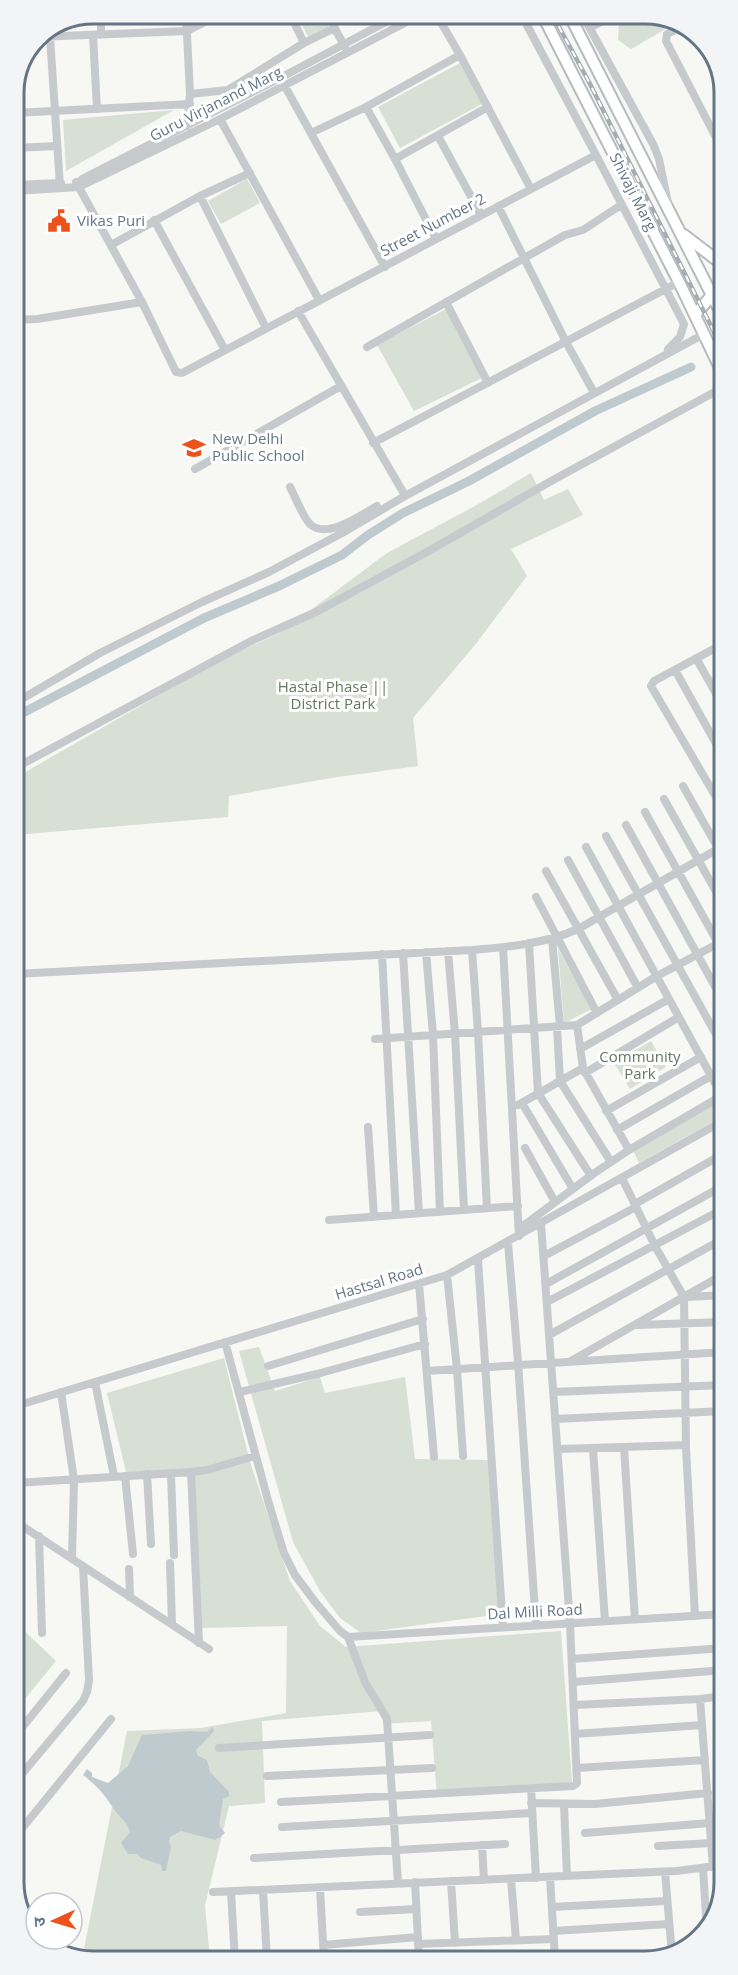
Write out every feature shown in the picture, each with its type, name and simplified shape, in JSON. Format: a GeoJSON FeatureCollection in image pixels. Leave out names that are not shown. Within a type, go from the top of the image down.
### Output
{"type":"FeatureCollection","features":[{"type":"Feature","properties":{"kind":"main road","name":"Shivaji Marg"},"geometry":{"type":"LineString","coordinates":[[547,24],[714,355]]}},
{"type":"Feature","properties":{"kind":"main road","name":"Shivaji Marg"},"geometry":{"type":"LineString","coordinates":[[574,24],[669,211],[714,287]]}},
{"type":"Feature","properties":{"kind":"main road"},"geometry":{"type":"LineString","coordinates":[[681,233],[714,258]]}},
{"type":"Feature","properties":{"kind":"main road"},"geometry":{"type":"LineString","coordinates":[[695,315],[714,295]]}},
{"type":"Feature","properties":{"kind":"main road"},"geometry":{"type":"LineString","coordinates":[[695,315],[714,313]]}},
{"type":"Feature","properties":{"kind":"street"},"geometry":{"type":"LineString","coordinates":[[97,109],[99,24]]}},
{"type":"Feature","properties":{"kind":"street"},"geometry":{"type":"LineString","coordinates":[[187,24],[190,99],[187,126]]}},
{"type":"Feature","properties":{"kind":"street"},"geometry":{"type":"LineString","coordinates":[[54,37],[187,31],[201,24]]}},
{"type":"Feature","properties":{"kind":"street"},"geometry":{"type":"LineString","coordinates":[[295,24],[304,43]]}},
{"type":"Feature","properties":{"kind":"street"},"geometry":{"type":"LineString","coordinates":[[333,24],[346,48]]}},
{"type":"Feature","properties":{"kind":"street","name":"Guru Virjanand Marg"},"geometry":{"type":"LineString","coordinates":[[24,185],[78,184],[220,119],[385,24]]}},
{"type":"Feature","properties":{"kind":"street","name":"Guru Virjanand Marg"},"geometry":{"type":"LineString","coordinates":[[346,48],[400,24]]}},
{"type":"Feature","properties":{"kind":"street"},"geometry":{"type":"LineString","coordinates":[[442,24],[531,189]]}},
{"type":"Feature","properties":{"kind":"street"},"geometry":{"type":"LineString","coordinates":[[290,487],[310,525],[329,530],[661,352],[681,337],[684,324],[527,24]]}},
{"type":"Feature","properties":{"kind":"street"},"geometry":{"type":"LineString","coordinates":[[588,24],[653,144],[659,159],[669,211]]}},
{"type":"Feature","properties":{"kind":"street"},"geometry":{"type":"LineString","coordinates":[[590,28],[597,24]]}},
{"type":"Feature","properties":{"kind":"street"},"geometry":{"type":"LineString","coordinates":[[24,113],[97,109],[190,99],[228,90],[304,43],[335,28]]}},
{"type":"Feature","properties":{"kind":"street"},"geometry":{"type":"LineString","coordinates":[[674,31],[667,34],[666,41],[714,134]]}},
{"type":"Feature","properties":{"kind":"street"},"geometry":{"type":"LineString","coordinates":[[50,40],[60,185]]}},
{"type":"Feature","properties":{"kind":"street"},"geometry":{"type":"LineString","coordinates":[[310,133],[366,106],[460,55]]}},
{"type":"Feature","properties":{"kind":"street"},"geometry":{"type":"LineString","coordinates":[[282,82],[385,267]]}},
{"type":"Feature","properties":{"kind":"street","name":"Guru Virjanand Marg"},"geometry":{"type":"LineString","coordinates":[[78,184],[187,126],[282,82]]}},
{"type":"Feature","properties":{"kind":"street"},"geometry":{"type":"LineString","coordinates":[[366,106],[436,239]]}},
{"type":"Feature","properties":{"kind":"street"},"geometry":{"type":"LineString","coordinates":[[395,159],[488,107]]}},
{"type":"Feature","properties":{"kind":"street"},"geometry":{"type":"LineString","coordinates":[[220,119],[319,300]]}},
{"type":"Feature","properties":{"kind":"street"},"geometry":{"type":"LineString","coordinates":[[438,136],[481,215]]}},
{"type":"Feature","properties":{"kind":"street"},"geometry":{"type":"LineString","coordinates":[[24,148],[57,146]]}},
{"type":"Feature","properties":{"kind":"street","name":"Street Number 2"},"geometry":{"type":"LineString","coordinates":[[142,302],[178,373],[182,373],[596,155]]}},
{"type":"Feature","properties":{"kind":"street"},"geometry":{"type":"LineString","coordinates":[[111,245],[200,196],[250,173]]}},
{"type":"Feature","properties":{"kind":"street"},"geometry":{"type":"LineString","coordinates":[[24,320],[142,302],[78,184]]}},
{"type":"Feature","properties":{"kind":"street","name":"Guru Virjanand Marg"},"geometry":{"type":"LineString","coordinates":[[24,190],[60,185]]}},
{"type":"Feature","properties":{"kind":"street"},"geometry":{"type":"LineString","coordinates":[[200,196],[266,328]]}},
{"type":"Feature","properties":{"kind":"street"},"geometry":{"type":"LineString","coordinates":[[367,347],[565,235],[584,230],[621,205]]}},
{"type":"Feature","properties":{"kind":"street"},"geometry":{"type":"LineString","coordinates":[[498,206],[592,389]]}},
{"type":"Feature","properties":{"kind":"street"},"geometry":{"type":"LineString","coordinates":[[154,220],[225,350]]}},
{"type":"Feature","properties":{"kind":"street"},"geometry":{"type":"LineString","coordinates":[[373,443],[679,282]]}},
{"type":"Feature","properties":{"kind":"street"},"geometry":{"type":"LineString","coordinates":[[446,302],[488,383]]}},
{"type":"Feature","properties":{"kind":"street"},"geometry":{"type":"LineString","coordinates":[[298,311],[403,492]]}},
{"type":"Feature","properties":{"kind":"street"},"geometry":{"type":"LineString","coordinates":[[24,698],[100,653],[202,602],[269,572],[344,532],[704,334]]}},
{"type":"Feature","properties":{"kind":"street"},"geometry":{"type":"LineString","coordinates":[[195,469],[341,386]]}},
{"type":"Feature","properties":{"kind":"street"},"geometry":{"type":"LineString","coordinates":[[24,763],[250,641],[316,612],[425,554],[553,480],[714,392]]}},
{"type":"Feature","properties":{"kind":"street"},"geometry":{"type":"LineString","coordinates":[[714,649],[654,681],[652,688],[714,794]]}},
{"type":"Feature","properties":{"kind":"street"},"geometry":{"type":"LineString","coordinates":[[696,658],[714,690]]}},
{"type":"Feature","properties":{"kind":"street"},"geometry":{"type":"LineString","coordinates":[[675,670],[714,740]]}},
{"type":"Feature","properties":{"kind":"street"},"geometry":{"type":"LineString","coordinates":[[683,786],[714,838]]}},
{"type":"Feature","properties":{"kind":"street"},"geometry":{"type":"LineString","coordinates":[[664,799],[714,888]]}},
{"type":"Feature","properties":{"kind":"street"},"geometry":{"type":"LineString","coordinates":[[645,812],[714,932]]}},
{"type":"Feature","properties":{"kind":"street"},"geometry":{"type":"LineString","coordinates":[[626,825],[714,984]]}},
{"type":"Feature","properties":{"kind":"street"},"geometry":{"type":"LineString","coordinates":[[606,836],[714,1031]]}},
{"type":"Feature","properties":{"kind":"street"},"geometry":{"type":"LineString","coordinates":[[586,847],[714,1080]]}},
{"type":"Feature","properties":{"kind":"street"},"geometry":{"type":"LineString","coordinates":[[24,974],[472,950],[554,939],[578,929],[714,853]]}},
{"type":"Feature","properties":{"kind":"street"},"geometry":{"type":"LineString","coordinates":[[568,860],[638,988]]}},
{"type":"Feature","properties":{"kind":"street"},"geometry":{"type":"LineString","coordinates":[[546,871],[618,1000]]}},
{"type":"Feature","properties":{"kind":"street"},"geometry":{"type":"LineString","coordinates":[[536,897],[554,939],[597,1013]]}},
{"type":"Feature","properties":{"kind":"street"},"geometry":{"type":"LineString","coordinates":[[554,939],[560,1081],[611,1162]]}},
{"type":"Feature","properties":{"kind":"street"},"geometry":{"type":"LineString","coordinates":[[530,943],[538,1093],[591,1176]]}},
{"type":"Feature","properties":{"kind":"street"},"geometry":{"type":"LineString","coordinates":[[503,947],[519,1233]]}},
{"type":"Feature","properties":{"kind":"street"},"geometry":{"type":"LineString","coordinates":[[375,1039],[577,1025],[657,976],[714,948]]}},
{"type":"Feature","properties":{"kind":"street"},"geometry":{"type":"LineString","coordinates":[[472,950],[487,1208]]}},
{"type":"Feature","properties":{"kind":"street"},"geometry":{"type":"LineString","coordinates":[[448,951],[455,1034],[464,1210]]}},
{"type":"Feature","properties":{"kind":"street"},"geometry":{"type":"LineString","coordinates":[[426,952],[433,1035],[440,1212]]}},
{"type":"Feature","properties":{"kind":"street"},"geometry":{"type":"LineString","coordinates":[[404,953],[419,1213]]}},
{"type":"Feature","properties":{"kind":"street"},"geometry":{"type":"LineString","coordinates":[[382,954],[396,1215]]}},
{"type":"Feature","properties":{"kind":"street"},"geometry":{"type":"LineString","coordinates":[[580,1049],[669,999]]}},
{"type":"Feature","properties":{"kind":"street"},"geometry":{"type":"LineString","coordinates":[[513,1108],[680,1017]]}},
{"type":"Feature","properties":{"kind":"street"},"geometry":{"type":"LineString","coordinates":[[577,1025],[584,1071],[629,1150]]}},
{"type":"Feature","properties":{"kind":"street"},"geometry":{"type":"LineString","coordinates":[[606,1111],[701,1057]]}},
{"type":"Feature","properties":{"kind":"street"},"geometry":{"type":"LineString","coordinates":[[617,1130],[712,1076]]}},
{"type":"Feature","properties":{"kind":"street"},"geometry":{"type":"LineString","coordinates":[[519,1233],[555,1202],[611,1162],[714,1100]]}},
{"type":"Feature","properties":{"kind":"street"},"geometry":{"type":"LineString","coordinates":[[522,1103],[573,1189]]}},
{"type":"Feature","properties":{"kind":"street","name":"Hastsal Road"},"geometry":{"type":"LineString","coordinates":[[24,1404],[447,1275],[478,1260],[508,1243],[519,1233],[541,1224],[714,1126]]}},
{"type":"Feature","properties":{"kind":"street"},"geometry":{"type":"LineString","coordinates":[[368,1127],[374,1217]]}},
{"type":"Feature","properties":{"kind":"street"},"geometry":{"type":"LineString","coordinates":[[525,1148],[555,1202]]}},
{"type":"Feature","properties":{"kind":"street"},"geometry":{"type":"LineString","coordinates":[[544,1256],[714,1159]]}},
{"type":"Feature","properties":{"kind":"street"},"geometry":{"type":"LineString","coordinates":[[622,1178],[655,1246],[684,1297],[686,1444],[695,1616]]}},
{"type":"Feature","properties":{"kind":"street"},"geometry":{"type":"LineString","coordinates":[[546,1284],[714,1191]]}},
{"type":"Feature","properties":{"kind":"street"},"geometry":{"type":"LineString","coordinates":[[329,1220],[518,1206]]}},
{"type":"Feature","properties":{"kind":"street"},"geometry":{"type":"LineString","coordinates":[[547,1302],[714,1214]]}},
{"type":"Feature","properties":{"kind":"street"},"geometry":{"type":"LineString","coordinates":[[281,1802],[573,1786],[578,1781],[570,1624],[541,1224]]}},
{"type":"Feature","properties":{"kind":"street"},"geometry":{"type":"LineString","coordinates":[[508,1243],[519,1365],[536,1626]]}},
{"type":"Feature","properties":{"kind":"street"},"geometry":{"type":"LineString","coordinates":[[549,1335],[714,1244]]}},
{"type":"Feature","properties":{"kind":"street"},"geometry":{"type":"LineString","coordinates":[[478,1260],[503,1628]]}},
{"type":"Feature","properties":{"kind":"street"},"geometry":{"type":"LineString","coordinates":[[447,1275],[463,1456]]}},
{"type":"Feature","properties":{"kind":"street"},"geometry":{"type":"LineString","coordinates":[[568,1362],[714,1280]]}},
{"type":"Feature","properties":{"kind":"street"},"geometry":{"type":"LineString","coordinates":[[419,1284],[434,1456]]}},
{"type":"Feature","properties":{"kind":"street"},"geometry":{"type":"LineString","coordinates":[[684,1297],[714,1296]]}},
{"type":"Feature","properties":{"kind":"street"},"geometry":{"type":"LineString","coordinates":[[268,1366],[423,1319]]}},
{"type":"Feature","properties":{"kind":"street"},"geometry":{"type":"LineString","coordinates":[[633,1325],[714,1323]]}},
{"type":"Feature","properties":{"kind":"street"},"geometry":{"type":"LineString","coordinates":[[225,1342],[272,1516],[289,1564],[316,1603],[348,1637],[365,1682],[385,1713],[389,1737],[398,1883]]}},
{"type":"Feature","properties":{"kind":"street"},"geometry":{"type":"LineString","coordinates":[[240,1392],[301,1379],[425,1344]]}},
{"type":"Feature","properties":{"kind":"street"},"geometry":{"type":"LineString","coordinates":[[427,1371],[714,1353]]}},
{"type":"Feature","properties":{"kind":"street"},"geometry":{"type":"LineString","coordinates":[[95,1382],[114,1476]]}},
{"type":"Feature","properties":{"kind":"street"},"geometry":{"type":"LineString","coordinates":[[554,1392],[714,1386]]}},
{"type":"Feature","properties":{"kind":"street"},"geometry":{"type":"LineString","coordinates":[[61,1392],[74,1480],[72,1559]]}},
{"type":"Feature","properties":{"kind":"street"},"geometry":{"type":"LineString","coordinates":[[555,1419],[714,1412]]}},
{"type":"Feature","properties":{"kind":"street"},"geometry":{"type":"LineString","coordinates":[[558,1449],[686,1444]]}},
{"type":"Feature","properties":{"kind":"street"},"geometry":{"type":"LineString","coordinates":[[624,1447],[635,1620]]}},
{"type":"Feature","properties":{"kind":"street"},"geometry":{"type":"LineString","coordinates":[[593,1448],[605,1621]]}},
{"type":"Feature","properties":{"kind":"street"},"geometry":{"type":"LineString","coordinates":[[24,1483],[191,1472],[207,1470],[255,1456]]}},
{"type":"Feature","properties":{"kind":"street"},"geometry":{"type":"LineString","coordinates":[[191,1472],[199,1643]]}},
{"type":"Feature","properties":{"kind":"street"},"geometry":{"type":"LineString","coordinates":[[147,1474],[151,1544]]}},
{"type":"Feature","properties":{"kind":"street"},"geometry":{"type":"LineString","coordinates":[[171,1474],[172,1624]]}},
{"type":"Feature","properties":{"kind":"street"},"geometry":{"type":"LineString","coordinates":[[124,1476],[134,1554]]}},
{"type":"Feature","properties":{"kind":"street"},"geometry":{"type":"LineString","coordinates":[[24,1527],[209,1649]]}},
{"type":"Feature","properties":{"kind":"street"},"geometry":{"type":"LineString","coordinates":[[39,1536],[42,1633]]}},
{"type":"Feature","properties":{"kind":"street"},"geometry":{"type":"LineString","coordinates":[[24,1771],[83,1701],[87,1692],[89,1680],[82,1566]]}},
{"type":"Feature","properties":{"kind":"street"},"geometry":{"type":"LineString","coordinates":[[129,1569],[130,1597]]}},
{"type":"Feature","properties":{"kind":"street","name":"Dal Milli Road"},"geometry":{"type":"LineString","coordinates":[[348,1637],[714,1615]]}},
{"type":"Feature","properties":{"kind":"street"},"geometry":{"type":"LineString","coordinates":[[572,1659],[714,1648]]}},
{"type":"Feature","properties":{"kind":"street"},"geometry":{"type":"LineString","coordinates":[[573,1682],[714,1671]]}},
{"type":"Feature","properties":{"kind":"street"},"geometry":{"type":"LineString","coordinates":[[24,1725],[66,1673]]}},
{"type":"Feature","properties":{"kind":"street"},"geometry":{"type":"LineString","coordinates":[[574,1705],[714,1697]]}},
{"type":"Feature","properties":{"kind":"street"},"geometry":{"type":"LineString","coordinates":[[213,1892],[665,1872],[713,1867],[700,1699]]}},
{"type":"Feature","properties":{"kind":"street"},"geometry":{"type":"LineString","coordinates":[[24,1826],[111,1719]]}},
{"type":"Feature","properties":{"kind":"street"},"geometry":{"type":"LineString","coordinates":[[575,1734],[702,1725]]}},
{"type":"Feature","properties":{"kind":"street"},"geometry":{"type":"LineString","coordinates":[[219,1748],[430,1735]]}},
{"type":"Feature","properties":{"kind":"street"},"geometry":{"type":"LineString","coordinates":[[577,1768],[705,1760]]}},
{"type":"Feature","properties":{"kind":"street"},"geometry":{"type":"LineString","coordinates":[[267,1776],[432,1768]]}},
{"type":"Feature","properties":{"kind":"street"},"geometry":{"type":"LineString","coordinates":[[531,1788],[536,1878]]}},
{"type":"Feature","properties":{"kind":"street"},"geometry":{"type":"LineString","coordinates":[[531,1803],[595,1804],[708,1793]]}},
{"type":"Feature","properties":{"kind":"street"},"geometry":{"type":"LineString","coordinates":[[564,1804],[567,1876]]}},
{"type":"Feature","properties":{"kind":"street"},"geometry":{"type":"LineString","coordinates":[[282,1827],[532,1813]]}},
{"type":"Feature","properties":{"kind":"street"},"geometry":{"type":"LineString","coordinates":[[585,1833],[710,1823]]}},
{"type":"Feature","properties":{"kind":"street"},"geometry":{"type":"LineString","coordinates":[[658,1846],[711,1843]]}},
{"type":"Feature","properties":{"kind":"street"},"geometry":{"type":"LineString","coordinates":[[254,1858],[505,1844]]}},
{"type":"Feature","properties":{"kind":"street"},"geometry":{"type":"LineString","coordinates":[[482,1845],[484,1880]]}},
{"type":"Feature","properties":{"kind":"street"},"geometry":{"type":"LineString","coordinates":[[703,1868],[705,1916]]}},
{"type":"Feature","properties":{"kind":"street"},"geometry":{"type":"LineString","coordinates":[[665,1872],[671,1946]]}},
{"type":"Feature","properties":{"kind":"street"},"geometry":{"type":"LineString","coordinates":[[550,1877],[555,1951]]}},
{"type":"Feature","properties":{"kind":"street"},"geometry":{"type":"LineString","coordinates":[[512,1879],[516,1940]]}},
{"type":"Feature","properties":{"kind":"street"},"geometry":{"type":"LineString","coordinates":[[451,1881],[455,1943]]}},
{"type":"Feature","properties":{"kind":"street"},"geometry":{"type":"LineString","coordinates":[[415,1882],[419,1951]]}},
{"type":"Feature","properties":{"kind":"street"},"geometry":{"type":"LineString","coordinates":[[320,1888],[323,1951]]}},
{"type":"Feature","properties":{"kind":"street"},"geometry":{"type":"LineString","coordinates":[[263,1890],[266,1951]]}},
{"type":"Feature","properties":{"kind":"street"},"geometry":{"type":"LineString","coordinates":[[231,1892],[234,1951]]}},
{"type":"Feature","properties":{"kind":"street"},"geometry":{"type":"LineString","coordinates":[[552,1907],[667,1901]]}},
{"type":"Feature","properties":{"kind":"street"},"geometry":{"type":"LineString","coordinates":[[360,1912],[416,1909]]}},
{"type":"Feature","properties":{"kind":"street"},"geometry":{"type":"LineString","coordinates":[[323,1945],[516,1940],[669,1924]]}},
{"type":"Feature","properties":{"kind":"green space"},"geometry":{"type":"Polygon","coordinates":[[[301,24],[327,24],[330,29],[310,40],[301,24]]]}},
{"type":"Feature","properties":{"kind":"green space"},"geometry":{"type":"Polygon","coordinates":[[[619,24],[650,24],[667,28],[631,49],[618,40],[619,24]]]}},
{"type":"Feature","properties":{"kind":"green space"},"geometry":{"type":"Polygon","coordinates":[[[460,63],[482,104],[400,148],[378,107],[460,63]]]}},
{"type":"Feature","properties":{"kind":"green space"},"geometry":{"type":"Polygon","coordinates":[[[174,110],[66,171],[63,120],[174,110]]]}},
{"type":"Feature","properties":{"kind":"green space"},"geometry":{"type":"Polygon","coordinates":[[[247,179],[260,203],[221,224],[208,201],[247,179]]]}},
{"type":"Feature","properties":{"kind":"green space"},"geometry":{"type":"Polygon","coordinates":[[[450,307],[484,377],[414,411],[377,345],[450,307]]]}},
{"type":"Feature","properties":{"kind":"green space","name":"Hastal Phase || District Park"},"geometry":{"type":"Polygon","coordinates":[[[531,473],[544,500],[568,489],[583,515],[511,549],[527,576],[475,645],[413,718],[418,766],[229,796],[228,817],[24,834],[24,773],[220,660],[280,633],[387,553],[531,473]]]}},
{"type":"Feature","properties":{"kind":"green space"},"geometry":{"type":"Polygon","coordinates":[[[558,949],[592,1009],[564,1023],[558,949]]]}},
{"type":"Feature","properties":{"kind":"green space","name":"Community Park"},"geometry":{"type":"Polygon","coordinates":[[[651,1041],[666,1067],[630,1089],[614,1063],[651,1041]]]}},
{"type":"Feature","properties":{"kind":"green space"},"geometry":{"type":"Polygon","coordinates":[[[714,1101],[714,1121],[639,1163],[632,1148],[714,1101]]]}},
{"type":"Feature","properties":{"kind":"green space"},"geometry":{"type":"Polygon","coordinates":[[[259,1347],[275,1391],[320,1377],[325,1393],[405,1377],[415,1459],[488,1460],[501,1614],[361,1633],[340,1618],[320,1591],[293,1542],[239,1351],[259,1347]]]}},
{"type":"Feature","properties":{"kind":"green space"},"geometry":{"type":"Polygon","coordinates":[[[224,1358],[250,1462],[290,1581],[320,1626],[346,1647],[561,1631],[572,1782],[437,1796],[431,1721],[383,1724],[382,1711],[262,1721],[265,1803],[229,1806],[205,1905],[209,1951],[84,1950],[127,1731],[201,1728],[286,1713],[287,1626],[201,1628],[191,1476],[128,1480],[107,1393],[224,1358]]]}},
{"type":"Feature","properties":{"kind":"green space"},"geometry":{"type":"Polygon","coordinates":[[[24,1631],[56,1661],[24,1700],[24,1631]]]}},
{"type":"Feature","properties":{"kind":"shaded area"},"geometry":{"type":"Polygon","coordinates":[[[213,1727],[214,1731],[196,1750],[198,1756],[207,1760],[210,1772],[229,1792],[229,1796],[223,1799],[219,1825],[225,1833],[216,1840],[181,1831],[170,1837],[171,1847],[166,1871],[162,1871],[161,1865],[141,1858],[137,1854],[128,1854],[121,1843],[130,1832],[129,1829],[101,1792],[83,1775],[87,1769],[92,1773],[92,1777],[108,1783],[128,1766],[142,1735],[207,1732],[213,1727]]]}},
{"type":"Feature","properties":{"kind":"waterway"},"geometry":{"type":"LineString","coordinates":[[24,712],[204,618],[279,586],[342,555],[403,513],[469,481],[595,411],[691,367]]}},
{"type":"Feature","properties":{"kind":"railway"},"geometry":{"type":"LineString","coordinates":[[557,24],[589,82],[714,332]]}},
{"type":"Feature","properties":{"kind":"place","name":"Vikas Puri"},"geometry":{"type":"Point","coordinates":[59,221]}},
{"type":"Feature","properties":{"kind":"place","name":"New Delhi Public School"},"geometry":{"type":"Point","coordinates":[194,448]}}]}
